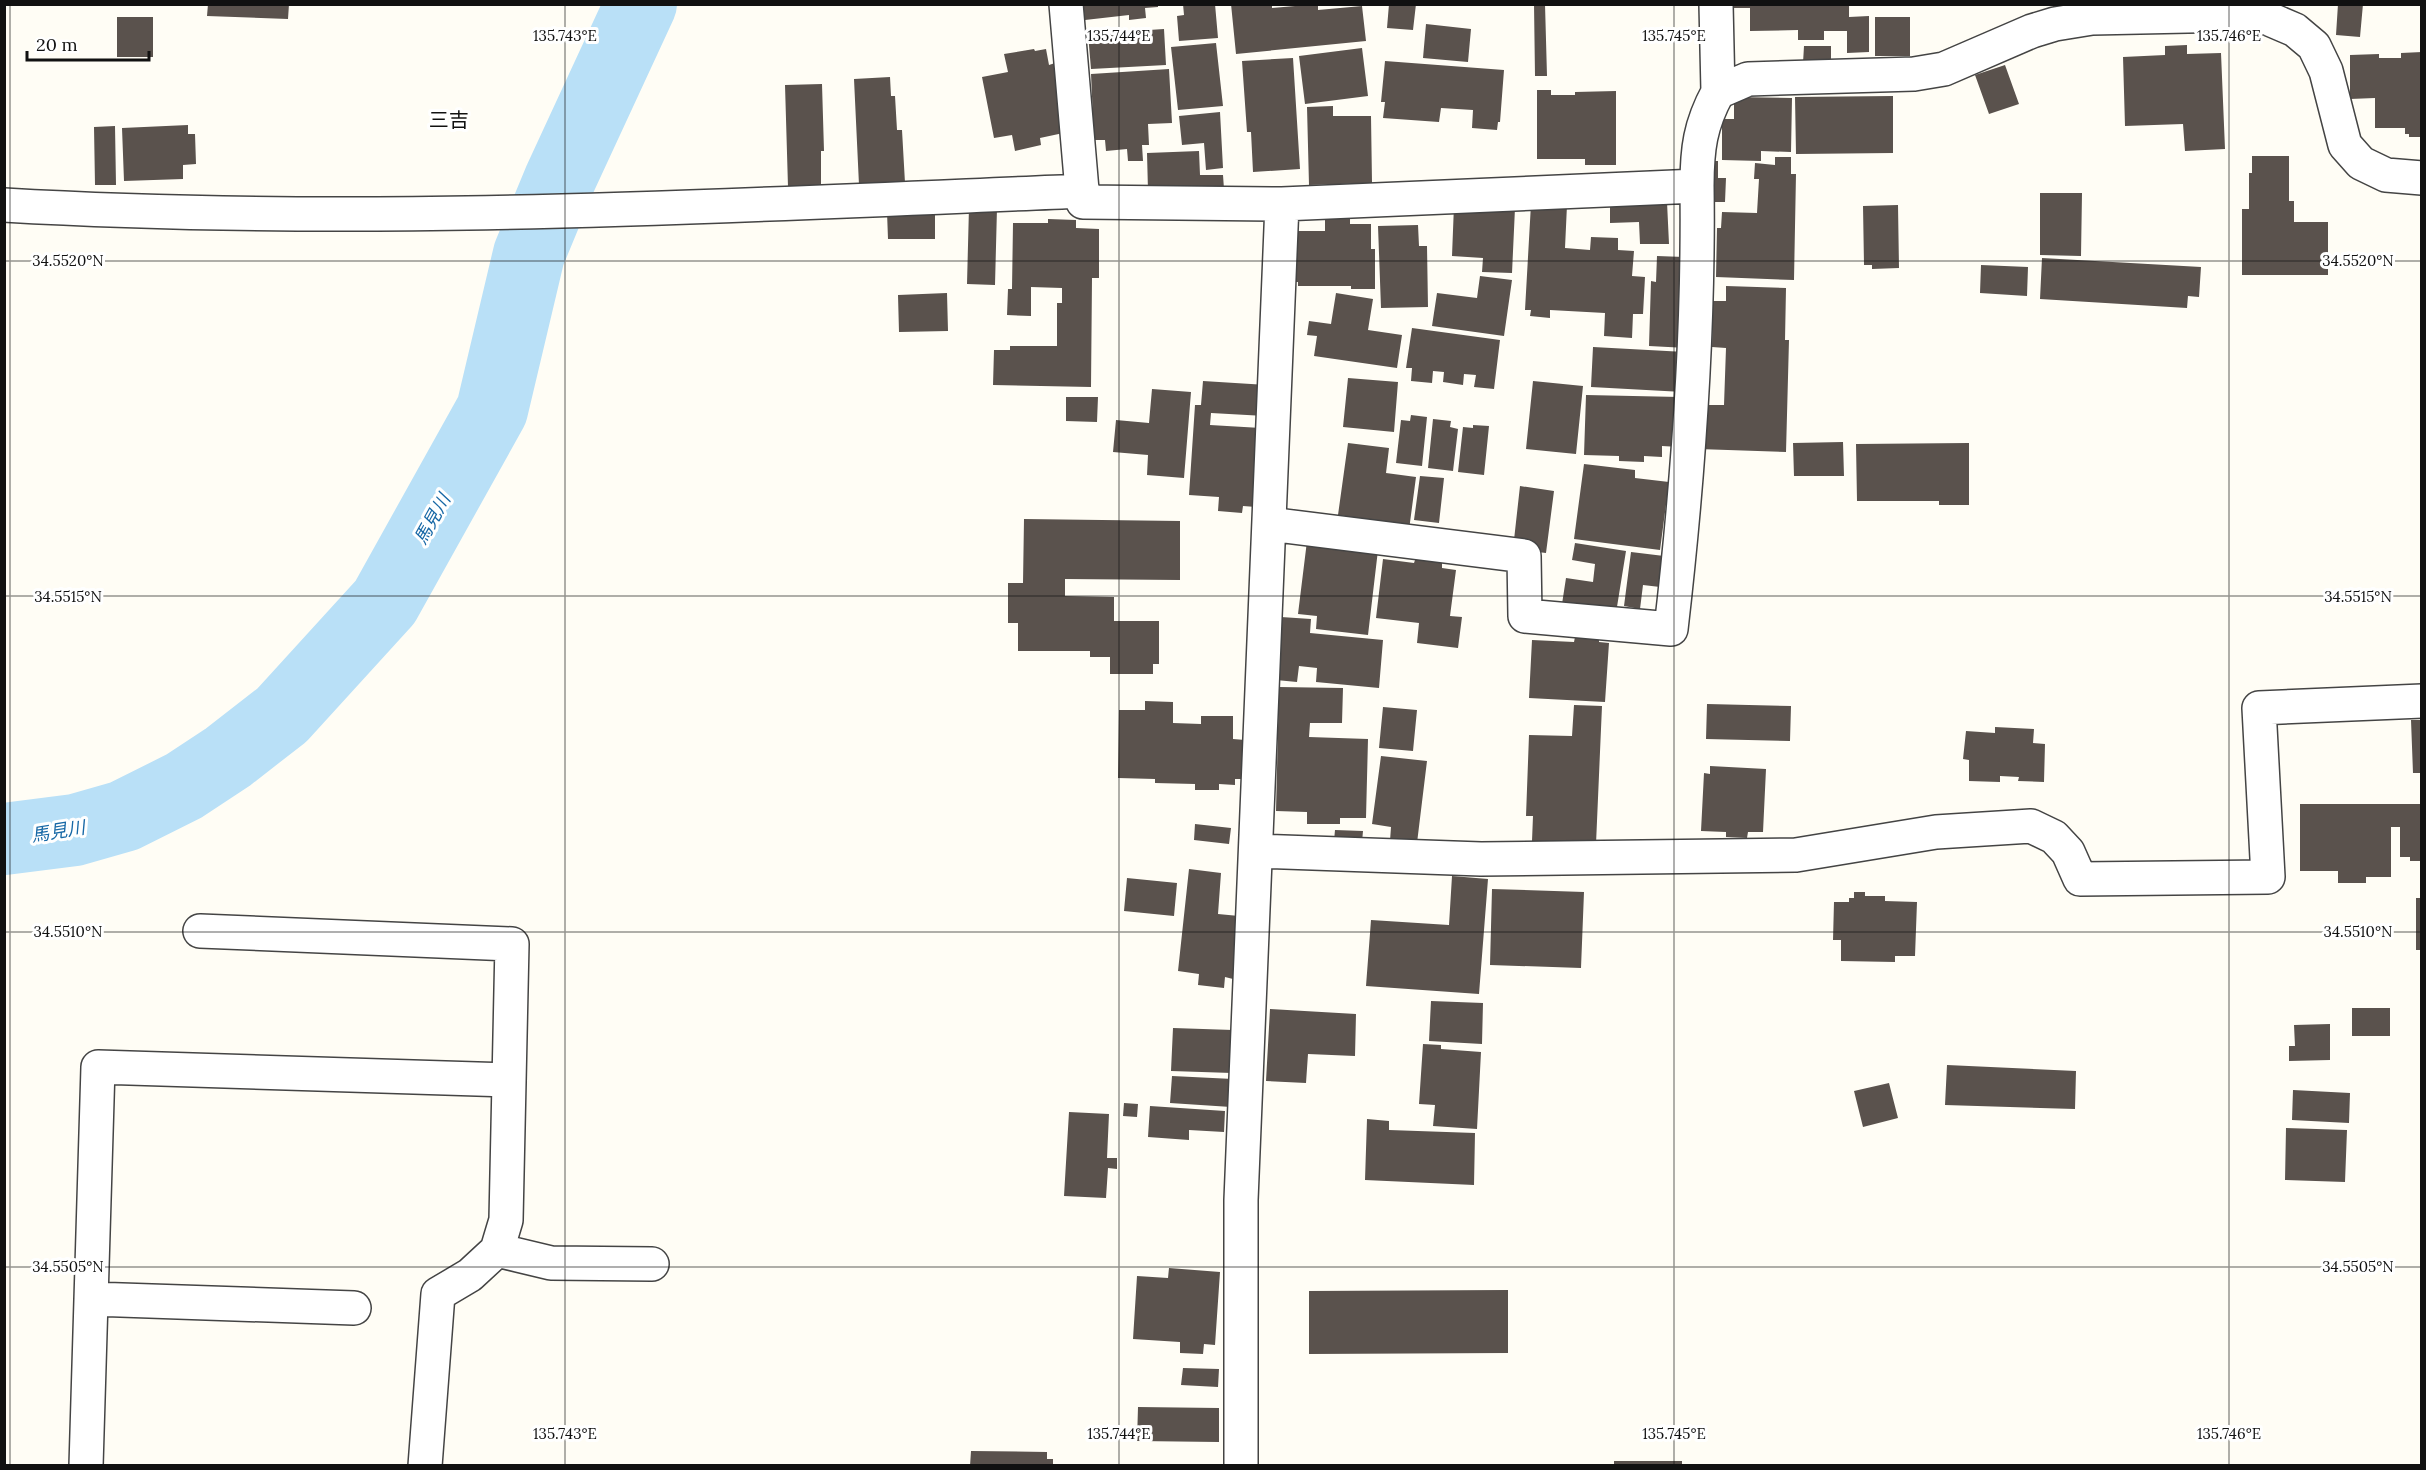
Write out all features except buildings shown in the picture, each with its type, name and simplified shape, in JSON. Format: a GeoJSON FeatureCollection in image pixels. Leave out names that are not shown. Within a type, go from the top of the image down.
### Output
{"type":"FeatureCollection","features":[{"type":"Feature","properties":{"kind":"street"},"geometry":{"type":"LineString","coordinates":[[1066,4],[1083,201],[1282,204],[1697,186]]}},
{"type":"Feature","properties":{"kind":"street"},"geometry":{"type":"LineString","coordinates":[[1269,524],[1524,556],[1526,616],[1671,629],[1684,523],[1698,283],[1697,150],[1705,116],[1718,92],[1716,4]]}},
{"type":"Feature","properties":{"kind":"street"},"geometry":{"type":"LineString","coordinates":[[1718,92],[1748,80],[1914,74],[1944,69],[2032,31],[2055,24],[2092,18],[2236,15],[2267,18],[2295,30],[2314,46],[2326,71],[2345,145],[2361,163],[2386,175],[2421,178]]}},
{"type":"Feature","properties":{"kind":"street"},"geometry":{"type":"LineString","coordinates":[[4,205],[320,214],[529,212],[1083,191]]}},
{"type":"Feature","properties":{"kind":"street"},"geometry":{"type":"LineString","coordinates":[[1241,1466],[1241,1200],[1282,204]]}},
{"type":"Feature","properties":{"kind":"street"},"geometry":{"type":"LineString","coordinates":[[1256,851],[1481,859],[1796,855],[1936,832],[2031,826],[2054,837],[2074,866],[2268,877],[2259,708],[2421,701]]}},
{"type":"Feature","properties":{"kind":"street"},"geometry":{"type":"LineString","coordinates":[[200,931],[512,944],[506,1220],[497,1250],[470,1275],[438,1294],[425,1466]]}},
{"type":"Feature","properties":{"kind":"street"},"geometry":{"type":"LineString","coordinates":[[86,1466],[98,1067],[508,1080]]}},
{"type":"Feature","properties":{"kind":"street"},"geometry":{"type":"LineString","coordinates":[[497,1250],[551,1263],[652,1264]]}},
{"type":"Feature","properties":{"kind":"street"},"geometry":{"type":"LineString","coordinates":[[92,1299],[354,1308]]}},
{"type":"Feature","properties":{"kind":"waterway","name":"馬見川"},"geometry":{"type":"LineString","coordinates":[[4,839],[75,830],[124,816],[184,786],[228,757],[282,715],[385,602],[492,410],[529,254],[560,179],[641,4]]}},
{"type":"Feature","properties":{"kind":"district","name":"三吉"},"geometry":{"type":"Point","coordinates":[449,119]}}]}
